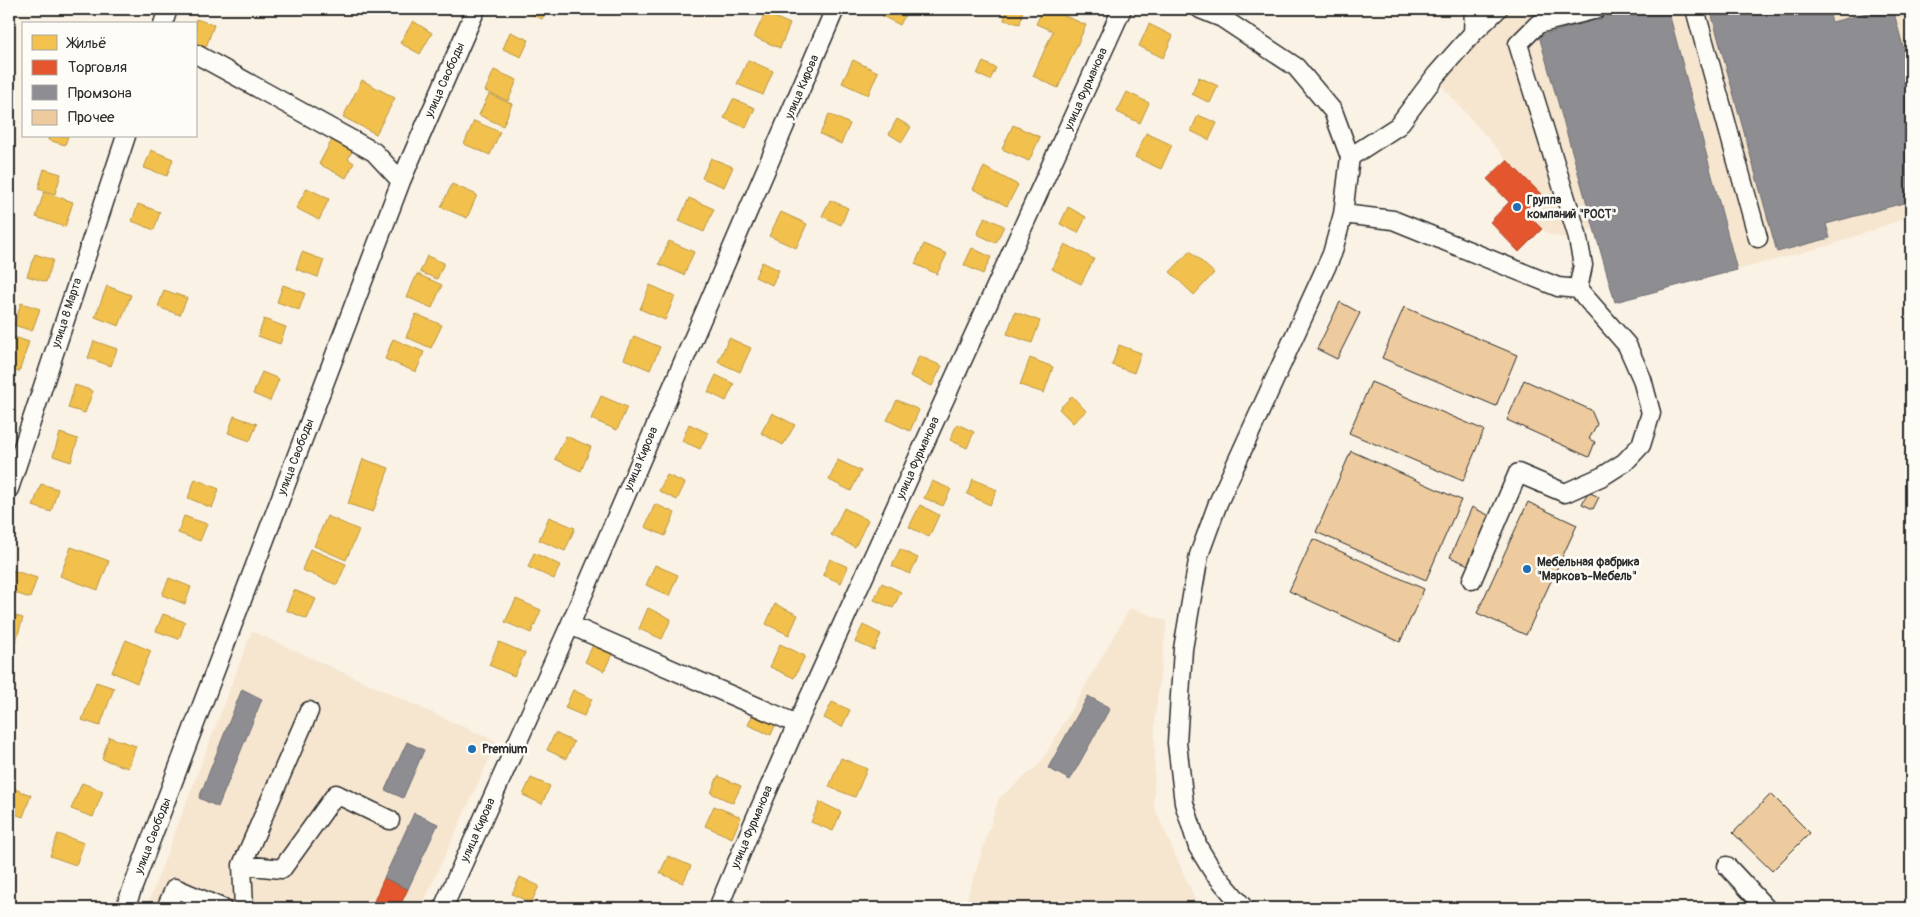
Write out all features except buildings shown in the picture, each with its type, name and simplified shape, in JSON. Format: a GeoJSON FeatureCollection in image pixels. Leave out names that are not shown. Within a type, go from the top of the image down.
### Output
{"type":"FeatureCollection","features":[{"type":"Feature","properties":{"kind":"street"},"geometry":{"type":"LineString","coordinates":[[164,22],[168,9]]}},
{"type":"Feature","properties":{"kind":"street","name":"улица Свободы"},"geometry":{"type":"LineString","coordinates":[[125,908],[401,181],[476,9]]}},
{"type":"Feature","properties":{"kind":"street","name":"улица Кирова"},"geometry":{"type":"LineString","coordinates":[[444,908],[570,625],[835,9]]}},
{"type":"Feature","properties":{"kind":"street","name":"улица Фурманова"},"geometry":{"type":"LineString","coordinates":[[718,908],[797,724],[1122,9]]}},
{"type":"Feature","properties":{"kind":"street"},"geometry":{"type":"LineString","coordinates":[[1200,9],[1222,18],[1296,66],[1333,112],[1350,157],[1343,214],[1332,254],[1215,512],[1199,555],[1182,649],[1177,743],[1184,803],[1198,847],[1212,870],[1244,908]]}},
{"type":"Feature","properties":{"kind":"street"},"geometry":{"type":"LineString","coordinates":[[1473,33],[1474,9]]}},
{"type":"Feature","properties":{"kind":"street"},"geometry":{"type":"LineString","coordinates":[[1350,157],[1398,126],[1436,75],[1473,33],[1498,9]]}},
{"type":"Feature","properties":{"kind":"street"},"geometry":{"type":"LineString","coordinates":[[1578,289],[1583,265],[1577,234],[1518,44],[1538,24],[1597,9]]}},
{"type":"Feature","properties":{"kind":"street"},"geometry":{"type":"LineString","coordinates":[[1695,9],[1758,238]]}},
{"type":"Feature","properties":{"kind":"street"},"geometry":{"type":"LineString","coordinates":[[198,55],[374,152],[401,181]]}},
{"type":"Feature","properties":{"kind":"street","name":"улица 8 Марта"},"geometry":{"type":"LineString","coordinates":[[9,489],[125,138]]}},
{"type":"Feature","properties":{"kind":"street"},"geometry":{"type":"LineString","coordinates":[[1343,214],[1393,220],[1558,287],[1578,289],[1627,345],[1642,379],[1651,413],[1641,445],[1625,462],[1603,476],[1565,493],[1518,473],[1472,580]]}},
{"type":"Feature","properties":{"kind":"street"},"geometry":{"type":"LineString","coordinates":[[570,625],[797,724]]}},
{"type":"Feature","properties":{"kind":"street"},"geometry":{"type":"LineString","coordinates":[[244,908],[242,865],[309,711]]}},
{"type":"Feature","properties":{"kind":"street"},"geometry":{"type":"LineString","coordinates":[[242,865],[282,869],[336,794],[390,820]]}},
{"type":"Feature","properties":{"kind":"street"},"geometry":{"type":"LineString","coordinates":[[1727,866],[1766,908]]}},
{"type":"Feature","properties":{"kind":"street"},"geometry":{"type":"LineString","coordinates":[[166,908],[175,888],[222,908]]}},
{"type":"Feature","properties":{"kind":"shaded area"},"geometry":{"type":"Polygon","coordinates":[[[1511,9],[1911,9],[1911,216],[1831,245],[1615,302],[1594,229],[1563,238],[1548,234],[1542,229],[1524,211],[1541,194],[1507,160],[1442,86],[1484,31],[1511,9]]]}},
{"type":"Feature","properties":{"kind":"shaded area"},"geometry":{"type":"Polygon","coordinates":[[[1130,608],[1167,621],[1155,718],[1154,807],[1199,908],[964,908],[999,798],[1040,764],[1130,608]]]}},
{"type":"Feature","properties":{"kind":"shaded area"},"geometry":{"type":"Polygon","coordinates":[[[252,631],[497,742],[421,908],[146,908],[252,631]]]}},
{"type":"Feature","properties":{"kind":"place","name":"Группа компаний \"РОСТ\""},"geometry":{"type":"Point","coordinates":[1517,207]}},
{"type":"Feature","properties":{"kind":"place","name":"Мебельная фабрика \"Марковъ-Мебель\""},"geometry":{"type":"Point","coordinates":[1527,569]}},
{"type":"Feature","properties":{"kind":"place","name":"Premium"},"geometry":{"type":"Point","coordinates":[472,749]}}]}
